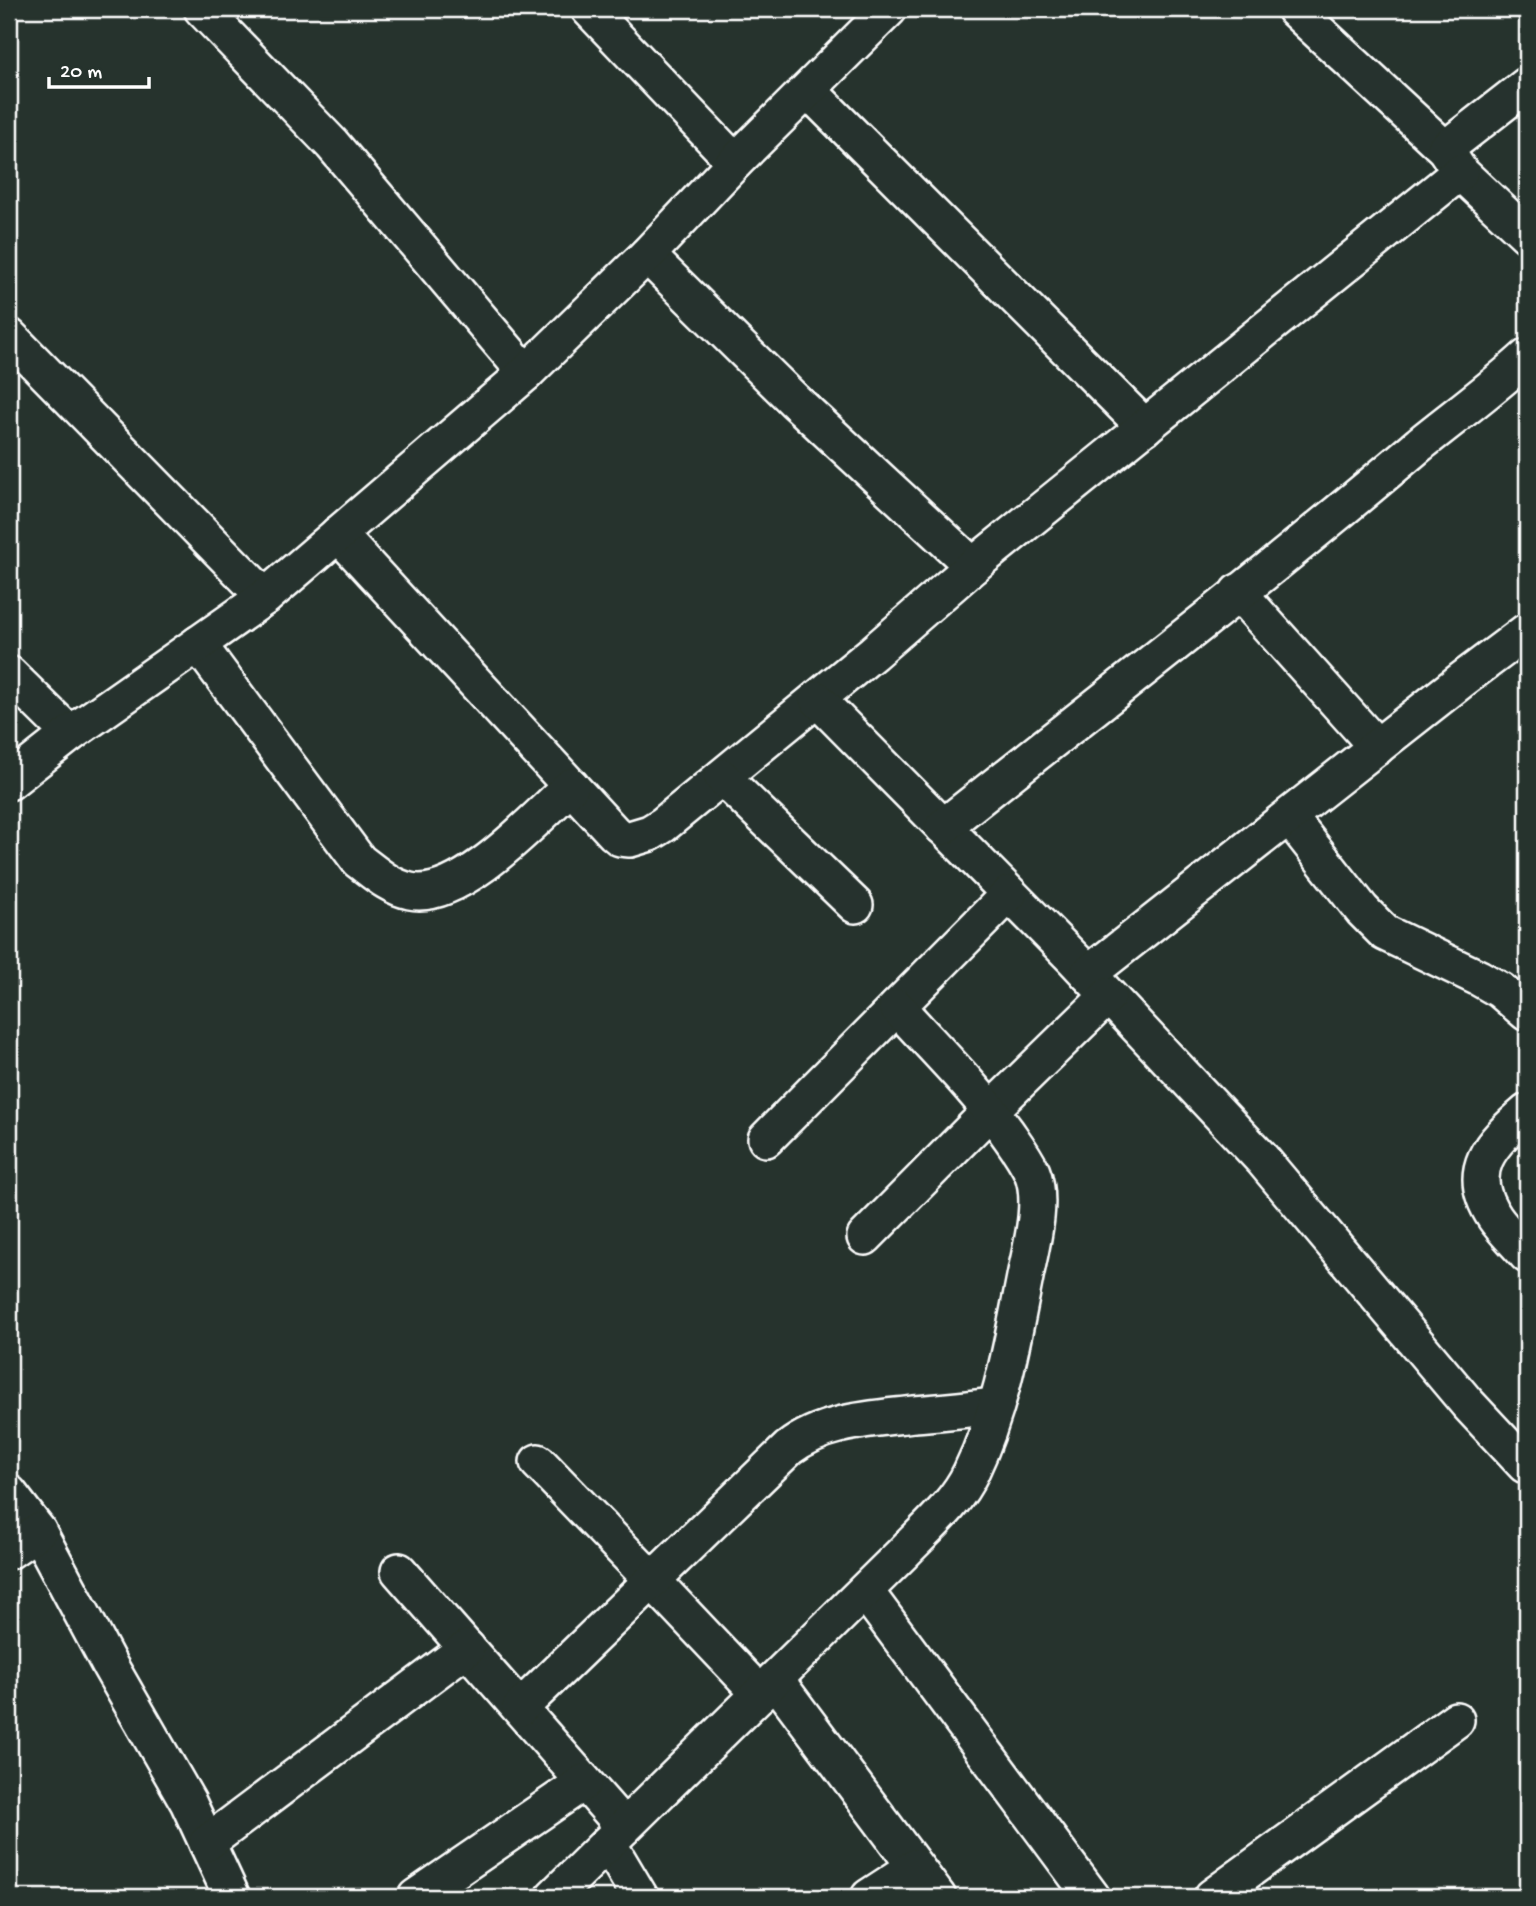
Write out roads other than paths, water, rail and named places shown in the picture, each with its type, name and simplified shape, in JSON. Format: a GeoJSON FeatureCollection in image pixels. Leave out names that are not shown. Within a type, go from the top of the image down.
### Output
{"type":"FeatureCollection","features":[{"type":"Feature","properties":{"kind":"street"},"geometry":{"type":"LineString","coordinates":[[202,9],[332,144],[526,373]]}},
{"type":"Feature","properties":{"kind":"street"},"geometry":{"type":"LineString","coordinates":[[589,9],[735,162]]}},
{"type":"Feature","properties":{"kind":"street"},"geometry":{"type":"LineString","coordinates":[[9,782],[70,734],[265,597],[526,373],[889,9]]}},
{"type":"Feature","properties":{"kind":"street"},"geometry":{"type":"LineString","coordinates":[[1317,16],[1527,235]]}},
{"type":"Feature","properties":{"kind":"street"},"geometry":{"type":"LineString","coordinates":[[338,534],[620,838],[630,839],[650,833],[817,699],[973,566],[1145,426],[1453,160],[1527,85]]}},
{"type":"Feature","properties":{"kind":"street"},"geometry":{"type":"LineString","coordinates":[[808,90],[1145,426]]}},
{"type":"Feature","properties":{"kind":"street"},"geometry":{"type":"LineString","coordinates":[[647,254],[794,400],[973,566]]}},
{"type":"Feature","properties":{"kind":"street"},"geometry":{"type":"LineString","coordinates":[[9,336],[265,597]]}},
{"type":"Feature","properties":{"kind":"street"},"geometry":{"type":"LineString","coordinates":[[943,827],[1364,492],[1527,357]]}},
{"type":"Feature","properties":{"kind":"street"},"geometry":{"type":"LineString","coordinates":[[1238,592],[1377,747]]}},
{"type":"Feature","properties":{"kind":"street"},"geometry":{"type":"LineString","coordinates":[[865,1237],[991,1110],[1098,985],[1289,817],[1527,631]]}},
{"type":"Feature","properties":{"kind":"street"},"geometry":{"type":"LineString","coordinates":[[198,644],[359,861],[382,879],[412,892],[456,883],[493,858],[571,786]]}},
{"type":"Feature","properties":{"kind":"street"},"geometry":{"type":"LineString","coordinates":[[9,674],[70,734]]}},
{"type":"Feature","properties":{"kind":"street"},"geometry":{"type":"LineString","coordinates":[[817,699],[1098,985],[1262,1159],[1467,1403],[1525,1465]]}},
{"type":"Feature","properties":{"kind":"street"},"geometry":{"type":"LineString","coordinates":[[722,777],[855,905]]}},
{"type":"Feature","properties":{"kind":"street"},"geometry":{"type":"LineString","coordinates":[[1289,817],[1362,910],[1385,933],[1479,978],[1500,990],[1527,1013]]}},
{"type":"Feature","properties":{"kind":"street"},"geometry":{"type":"LineString","coordinates":[[766,1139],[1009,894]]}},
{"type":"Feature","properties":{"kind":"street"},"geometry":{"type":"LineString","coordinates":[[553,1897],[865,1591],[956,1497],[971,1472],[988,1430],[1008,1364],[1029,1257],[1037,1186],[1025,1158],[991,1110],[898,1007]]}},
{"type":"Feature","properties":{"kind":"street"},"geometry":{"type":"LineString","coordinates":[[1527,1112],[1493,1144],[1482,1166],[1481,1190],[1495,1218],[1527,1255]]}},
{"type":"Feature","properties":{"kind":"street"},"geometry":{"type":"LineString","coordinates":[[520,1708],[801,1439],[820,1430],[865,1419],[995,1406]]}},
{"type":"Feature","properties":{"kind":"street"},"geometry":{"type":"LineString","coordinates":[[538,1462],[652,1580],[767,1687],[938,1897]]}},
{"type":"Feature","properties":{"kind":"street"},"geometry":{"type":"LineString","coordinates":[[9,1493],[37,1531],[188,1802],[232,1897]]}},
{"type":"Feature","properties":{"kind":"street"},"geometry":{"type":"LineString","coordinates":[[9,1551],[37,1531]]}},
{"type":"Feature","properties":{"kind":"street"},"geometry":{"type":"LineString","coordinates":[[399,1571],[584,1782],[616,1835],[640,1897]]}},
{"type":"Feature","properties":{"kind":"street"},"geometry":{"type":"LineString","coordinates":[[865,1591],[1092,1897]]}},
{"type":"Feature","properties":{"kind":"street"},"geometry":{"type":"LineString","coordinates":[[207,1843],[467,1648]]}},
{"type":"Feature","properties":{"kind":"street"},"geometry":{"type":"LineString","coordinates":[[1212,1897],[1456,1720]]}},
{"type":"Feature","properties":{"kind":"street"},"geometry":{"type":"LineString","coordinates":[[416,1897],[584,1782]]}},
{"type":"Feature","properties":{"kind":"street"},"geometry":{"type":"LineString","coordinates":[[869,1897],[915,1867]]}}]}
